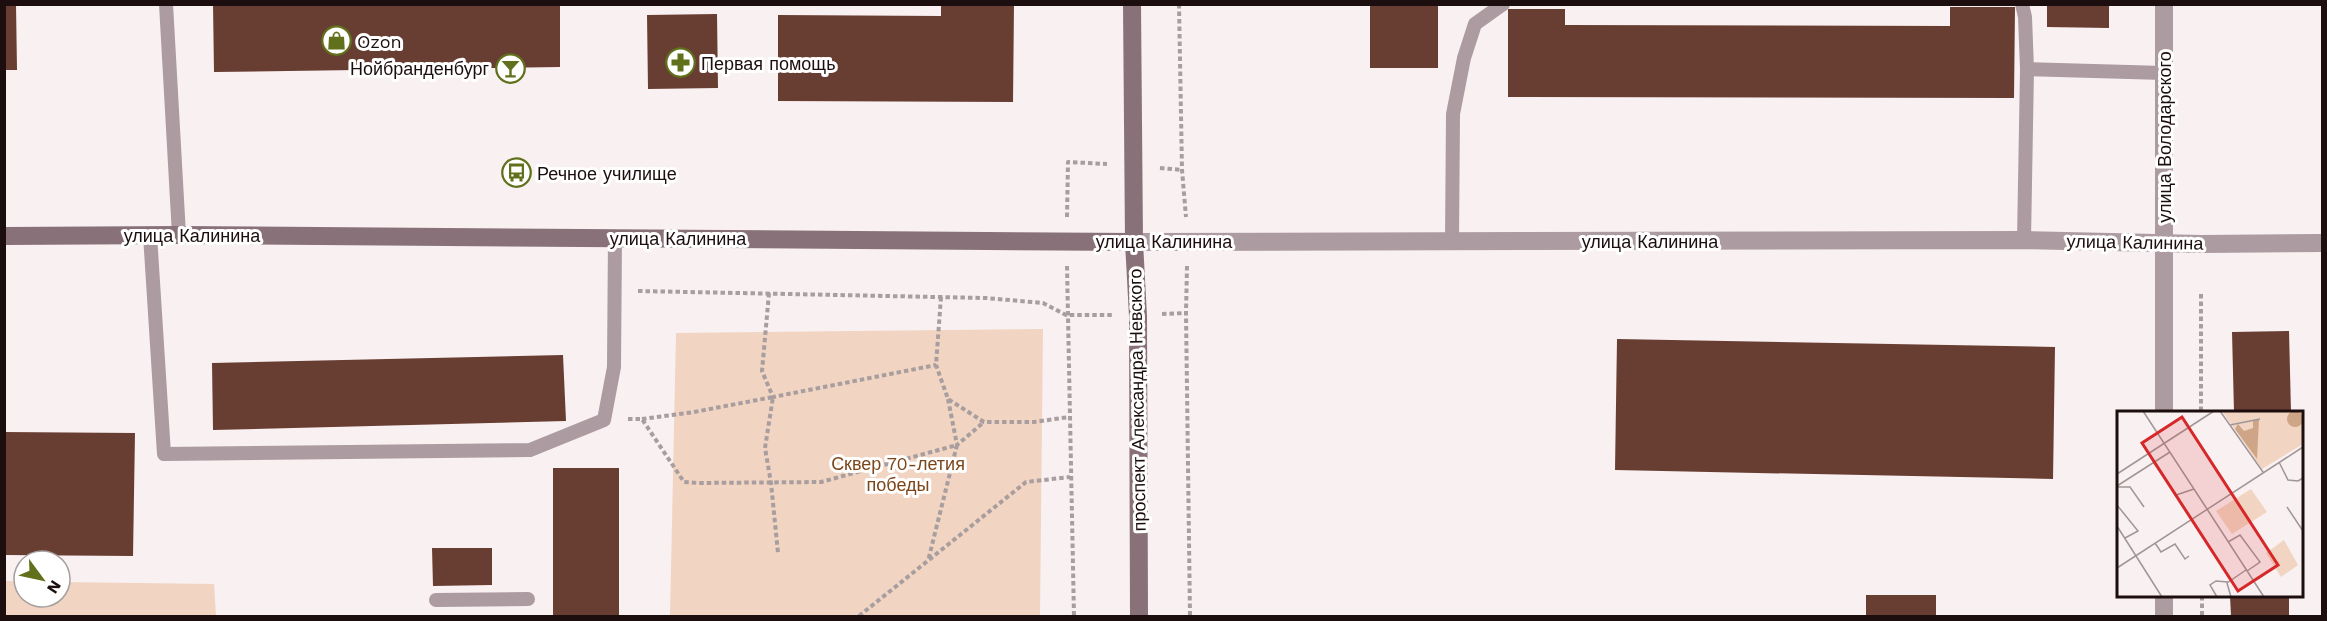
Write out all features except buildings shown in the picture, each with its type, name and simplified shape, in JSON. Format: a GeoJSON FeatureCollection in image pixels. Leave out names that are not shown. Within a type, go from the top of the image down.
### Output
{"type":"FeatureCollection","features":[{"type":"Feature","properties":{"kind":"main road","name":"проспект Александра Невского"},"geometry":{"type":"LineString","coordinates":[[1132,4],[1134,242],[1138,316],[1139,616]]}},
{"type":"Feature","properties":{"kind":"main road","name":"улица Калинина"},"geometry":{"type":"LineString","coordinates":[[4,236],[615,237],[1134,242]]}},
{"type":"Feature","properties":{"kind":"street","name":"улица Володарского"},"geometry":{"type":"LineString","coordinates":[[2164,4],[2164,411]]}},
{"type":"Feature","properties":{"kind":"street","name":"улица Калинина"},"geometry":{"type":"LineString","coordinates":[[1134,242],[2024,240],[2322,243]]}},
{"type":"Feature","properties":{"kind":"street"},"geometry":{"type":"LineString","coordinates":[[2164,597],[2164,616]]}},
{"type":"Feature","properties":{"kind":"lane"},"geometry":{"type":"LineString","coordinates":[[166,4],[179,235]]}},
{"type":"Feature","properties":{"kind":"lane"},"geometry":{"type":"LineString","coordinates":[[1452,241],[1453,114],[1464,58],[1475,24],[1503,4]]}},
{"type":"Feature","properties":{"kind":"lane"},"geometry":{"type":"LineString","coordinates":[[2022,4],[2025,17],[2027,69],[2024,240]]}},
{"type":"Feature","properties":{"kind":"lane"},"geometry":{"type":"LineString","coordinates":[[2027,69],[2164,73]]}},
{"type":"Feature","properties":{"kind":"lane"},"geometry":{"type":"LineString","coordinates":[[150,235],[164,454],[530,450],[604,420],[614,367],[615,237]]}},
{"type":"Feature","properties":{"kind":"lane"},"geometry":{"type":"LineString","coordinates":[[436,600],[528,599]]}},
{"type":"Feature","properties":{"kind":"path"},"geometry":{"type":"LineString","coordinates":[[1179,4],[1182,170]]}},
{"type":"Feature","properties":{"kind":"path"},"geometry":{"type":"LineString","coordinates":[[615,290],[986,298],[1043,303],[1066,315],[1074,616]]}},
{"type":"Feature","properties":{"kind":"path"},"geometry":{"type":"LineString","coordinates":[[770,293],[762,370],[773,397],[765,448],[778,553]]}},
{"type":"Feature","properties":{"kind":"path"},"geometry":{"type":"LineString","coordinates":[[2201,294],[2201,411]]}},
{"type":"Feature","properties":{"kind":"path"},"geometry":{"type":"LineString","coordinates":[[928,561],[957,445],[948,399],[936,365],[941,297]]}},
{"type":"Feature","properties":{"kind":"path"},"geometry":{"type":"LineString","coordinates":[[1186,313],[1190,616]]}},
{"type":"Feature","properties":{"kind":"path"},"geometry":{"type":"LineString","coordinates":[[604,420],[642,419],[694,412],[936,365]]}},
{"type":"Feature","properties":{"kind":"path"},"geometry":{"type":"LineString","coordinates":[[948,399],[984,422],[1034,422],[1069,417]]}},
{"type":"Feature","properties":{"kind":"path"},"geometry":{"type":"LineString","coordinates":[[642,419],[684,482],[771,483],[821,482],[957,445],[984,422]]}},
{"type":"Feature","properties":{"kind":"path"},"geometry":{"type":"LineString","coordinates":[[859,616],[1026,482],[1070,477]]}},
{"type":"Feature","properties":{"kind":"path"},"geometry":{"type":"LineString","coordinates":[[2202,597],[2202,616]]}},
{"type":"Feature","properties":{"kind":"green space","name":"Сквер 70-летия победы"},"geometry":{"type":"Polygon","coordinates":[[[1043,329],[1040,616],[670,616],[676,333],[1043,329]]]}},
{"type":"Feature","properties":{"kind":"green space"},"geometry":{"type":"Polygon","coordinates":[[[4,581],[12,581],[12,609],[72,609],[72,582],[214,584],[216,616],[5,616],[4,581]]]}},
{"type":"Feature","properties":{"kind":"place","name":"Ozon"},"geometry":{"type":"Point","coordinates":[336,41]}},
{"type":"Feature","properties":{"kind":"place","name":"Первая помощь"},"geometry":{"type":"Point","coordinates":[680,63]}},
{"type":"Feature","properties":{"kind":"place","name":"Нойбранденбург"},"geometry":{"type":"Point","coordinates":[510,68]}},
{"type":"Feature","properties":{"kind":"place","name":"Речное училище"},"geometry":{"type":"Point","coordinates":[516,173]}}]}
